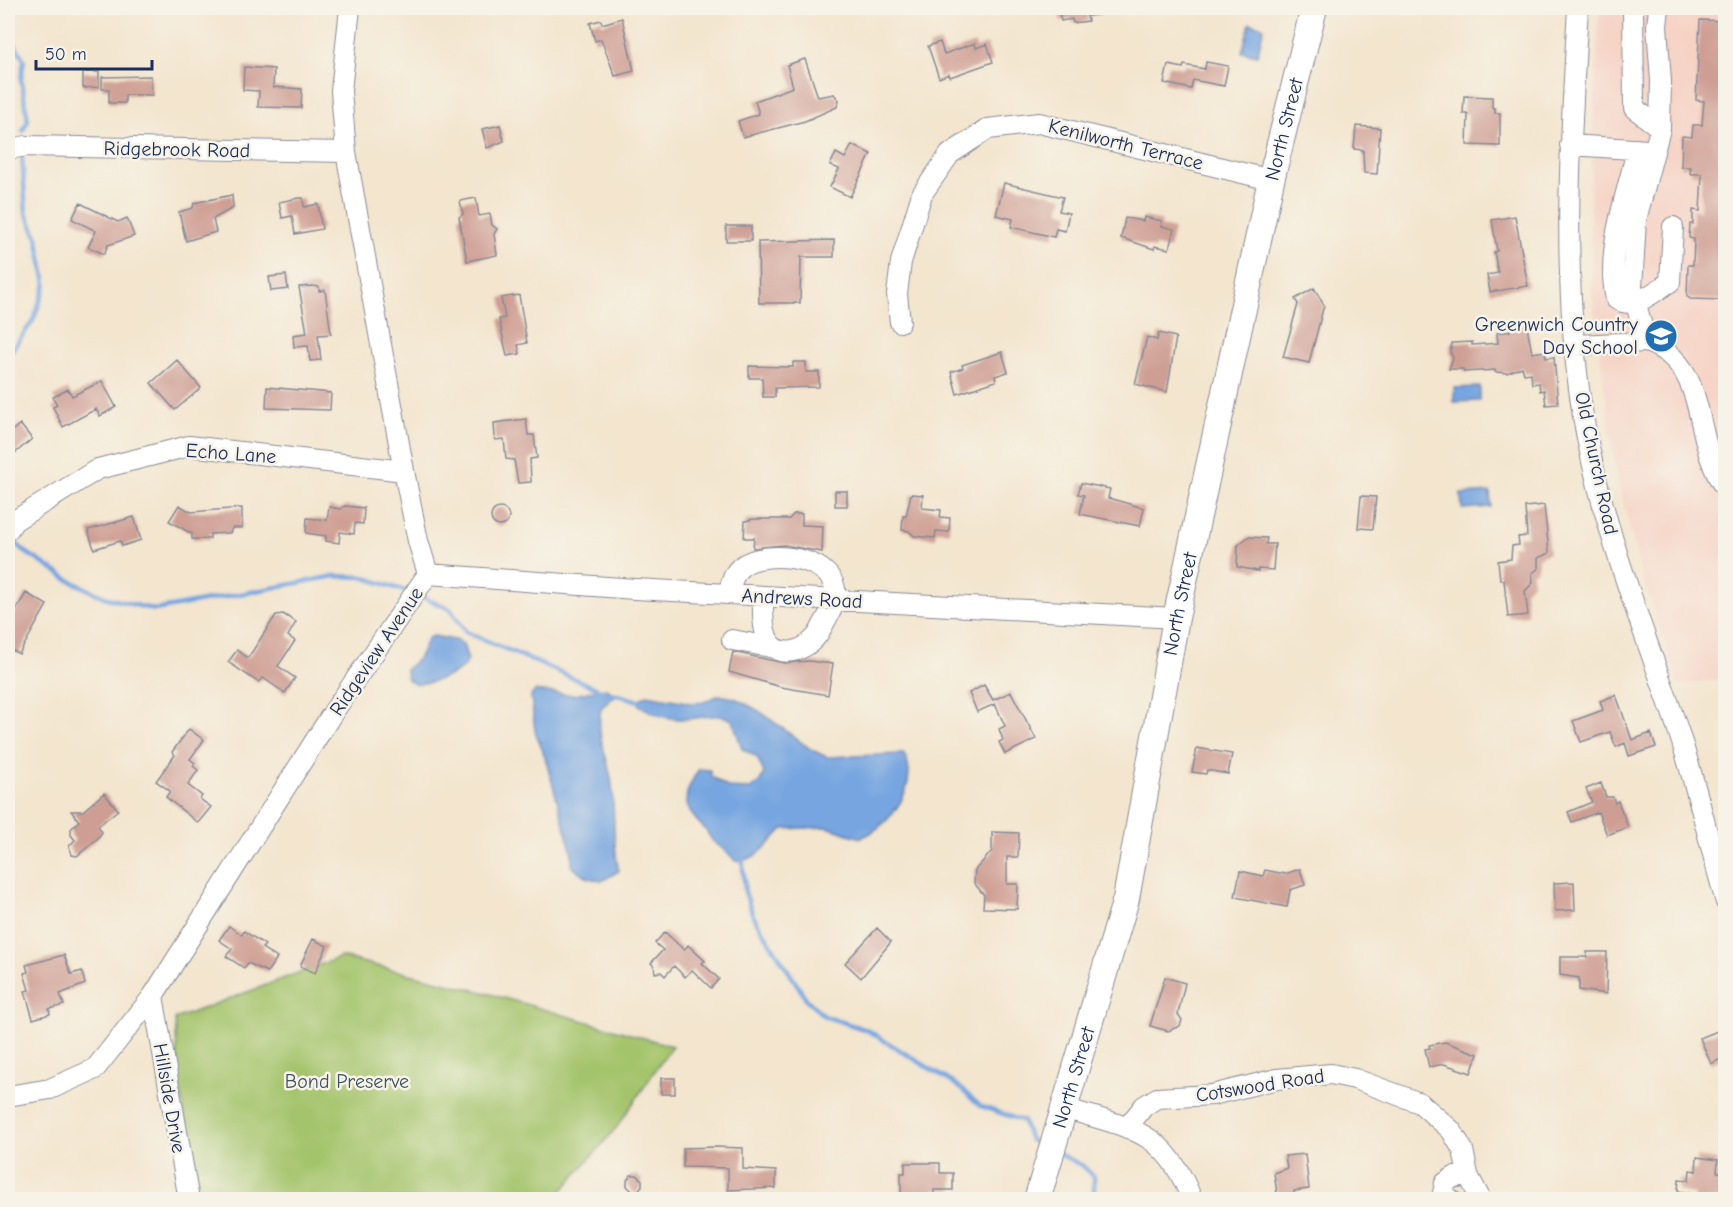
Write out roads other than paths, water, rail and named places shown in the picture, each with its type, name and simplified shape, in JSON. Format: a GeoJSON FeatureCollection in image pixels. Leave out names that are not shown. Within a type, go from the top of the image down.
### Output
{"type":"FeatureCollection","features":[{"type":"Feature","properties":{"kind":"main road","name":"North Street"},"geometry":{"type":"LineString","coordinates":[[1036,1200],[1126,899],[1176,618],[1271,180],[1314,8]]}},
{"type":"Feature","properties":{"kind":"street","name":"Ridgeview Avenue"},"geometry":{"type":"LineString","coordinates":[[8,1096],[50,1089],[95,1069],[153,996],[332,714],[419,587],[418,541],[346,152],[341,91],[350,8]]}},
{"type":"Feature","properties":{"kind":"street","name":"Old Church Road"},"geometry":{"type":"LineString","coordinates":[[1578,8],[1570,144],[1568,228],[1575,345],[1583,416],[1604,508],[1637,618],[1676,726],[1725,902]]}},
{"type":"Feature","properties":{"kind":"street"},"geometry":{"type":"LineString","coordinates":[[1633,8],[1634,108],[1660,128]]}},
{"type":"Feature","properties":{"kind":"street"},"geometry":{"type":"LineString","coordinates":[[1659,8],[1657,26],[1661,81],[1660,128],[1646,150],[1617,238],[1613,279],[1616,299],[1625,304],[1636,303],[1670,282],[1673,227]]}},
{"type":"Feature","properties":{"kind":"street","name":"Kenilworth Terrace"},"geometry":{"type":"LineString","coordinates":[[900,322],[897,294],[901,262],[922,194],[951,154],[988,129],[1039,123],[1271,180]]}},
{"type":"Feature","properties":{"kind":"street"},"geometry":{"type":"LineString","coordinates":[[1570,144],[1646,150]]}},
{"type":"Feature","properties":{"kind":"street","name":"Ridgebrook Road"},"geometry":{"type":"LineString","coordinates":[[8,149],[27,146],[346,152]]}},
{"type":"Feature","properties":{"kind":"street"},"geometry":{"type":"LineString","coordinates":[[1636,303],[1646,342]]}},
{"type":"Feature","properties":{"kind":"street"},"geometry":{"type":"LineString","coordinates":[[1575,345],[1646,342],[1663,348],[1686,371],[1710,457],[1725,489]]}},
{"type":"Feature","properties":{"kind":"street","name":"Echo Lane"},"geometry":{"type":"LineString","coordinates":[[11,526],[98,469],[189,446],[404,471]]}},
{"type":"Feature","properties":{"kind":"street"},"geometry":{"type":"LineString","coordinates":[[728,594],[734,575],[744,564],[756,560],[792,559],[809,561],[826,571],[831,580],[835,600],[816,639],[809,646],[786,651],[732,640]]}},
{"type":"Feature","properties":{"kind":"street","name":"Andrews Road"},"geometry":{"type":"LineString","coordinates":[[419,587],[728,594],[1176,618]]}},
{"type":"Feature","properties":{"kind":"street"},"geometry":{"type":"LineString","coordinates":[[762,596],[767,639],[776,648]]}},
{"type":"Feature","properties":{"kind":"street","name":"Hillside Drive"},"geometry":{"type":"LineString","coordinates":[[153,996],[189,1200]]}},
{"type":"Feature","properties":{"kind":"street","name":"Cotswood Road"},"geometry":{"type":"LineString","coordinates":[[1127,1128],[1144,1106],[1157,1098],[1212,1095],[1277,1079],[1332,1074],[1355,1079],[1420,1103],[1451,1130],[1462,1150],[1468,1175],[1481,1200]]}},
{"type":"Feature","properties":{"kind":"street"},"geometry":{"type":"LineString","coordinates":[[1064,1108],[1127,1128],[1158,1143],[1180,1173],[1192,1200]]}},
{"type":"Feature","properties":{"kind":"street"},"geometry":{"type":"LineString","coordinates":[[1451,1200],[1443,1193],[1444,1183],[1454,1177],[1468,1175]]}},
{"type":"Feature","properties":{"kind":"water"},"geometry":{"type":"Polygon","coordinates":[[[1250,23],[1264,27],[1257,55],[1242,52],[1250,23]]]}},
{"type":"Feature","properties":{"kind":"water"},"geometry":{"type":"Polygon","coordinates":[[[1480,387],[1480,401],[1454,402],[1454,388],[1480,387]]]}},
{"type":"Feature","properties":{"kind":"water"},"geometry":{"type":"Polygon","coordinates":[[[1490,492],[1491,507],[1462,509],[1461,494],[1490,492]]]}},
{"type":"Feature","properties":{"kind":"water"},"geometry":{"type":"Polygon","coordinates":[[[433,636],[455,640],[463,644],[468,660],[453,674],[415,684],[407,679],[406,669],[418,659],[428,638],[433,636]]]}},
{"type":"Feature","properties":{"kind":"water"},"geometry":{"type":"Polygon","coordinates":[[[605,688],[616,695],[601,708],[600,729],[612,786],[614,839],[619,871],[602,881],[589,878],[572,867],[572,853],[545,757],[535,731],[531,696],[535,691],[574,695],[605,688]]]}},
{"type":"Feature","properties":{"kind":"water"},"geometry":{"type":"Polygon","coordinates":[[[647,695],[692,703],[704,702],[719,695],[735,698],[759,711],[812,750],[827,757],[903,754],[907,758],[909,770],[905,793],[887,820],[861,838],[827,827],[783,829],[756,855],[735,861],[728,852],[712,840],[690,812],[687,806],[687,793],[699,769],[710,770],[711,776],[729,788],[750,789],[759,783],[764,773],[757,757],[742,749],[733,721],[721,716],[687,719],[664,717],[639,705],[638,700],[647,695]]]}},
{"type":"Feature","properties":{"kind":"waterway"},"geometry":{"type":"LineString","coordinates":[[8,32],[24,60],[21,79],[28,120],[23,131]]}},
{"type":"Feature","properties":{"kind":"waterway"},"geometry":{"type":"LineString","coordinates":[[8,355],[33,321],[46,284],[37,236],[26,213],[22,156]]}},
{"type":"Feature","properties":{"kind":"waterway"},"geometry":{"type":"LineString","coordinates":[[8,536],[24,551],[69,580],[104,597],[155,610],[335,576],[363,577],[408,592]]}},
{"type":"Feature","properties":{"kind":"waterway"},"geometry":{"type":"LineString","coordinates":[[419,596],[450,609],[466,632],[603,691]]}},
{"type":"Feature","properties":{"kind":"waterway"},"geometry":{"type":"LineString","coordinates":[[611,693],[643,702]]}},
{"type":"Feature","properties":{"kind":"waterway"},"geometry":{"type":"LineString","coordinates":[[742,855],[745,892],[753,916],[807,1000],[824,1016],[867,1030],[934,1071],[958,1086],[980,1106],[1023,1121],[1030,1140],[1043,1146]]}},
{"type":"Feature","properties":{"kind":"waterway"},"geometry":{"type":"LineString","coordinates":[[1059,1154],[1083,1166],[1094,1177],[1094,1200]]}},
{"type":"Feature","properties":{"kind":"place","name":"Greenwich Country Day School"},"geometry":{"type":"Point","coordinates":[1661,336]}},
{"type":"Feature","properties":{"kind":"park label","name":"Bond Preserve"},"geometry":{"type":"Point","coordinates":[347,1081]}}]}
